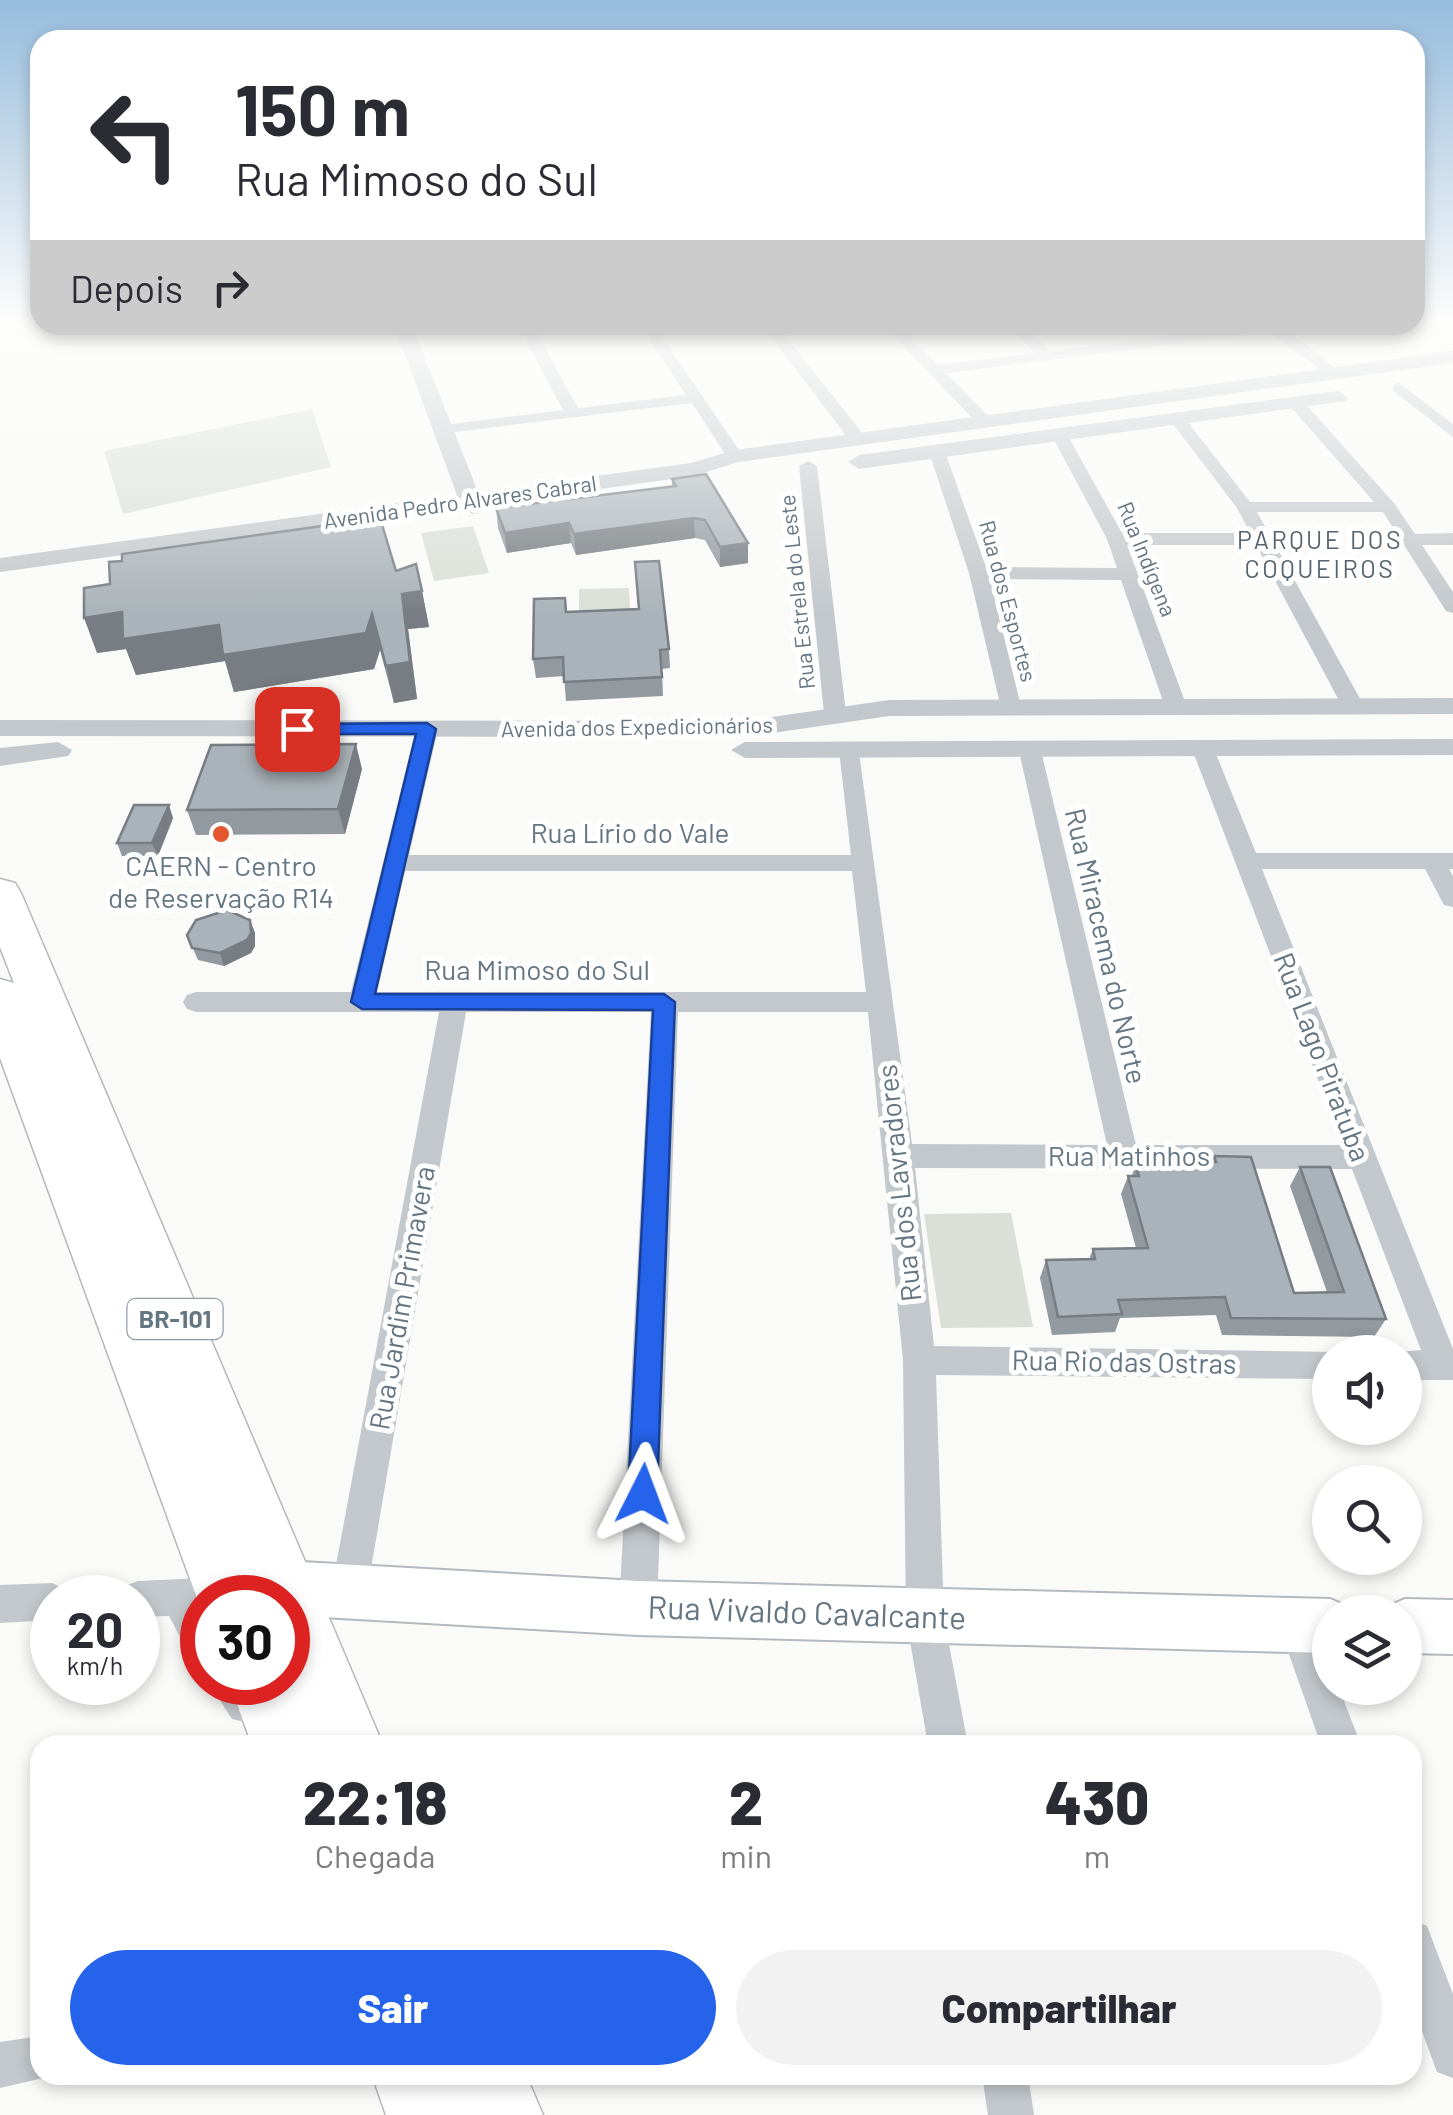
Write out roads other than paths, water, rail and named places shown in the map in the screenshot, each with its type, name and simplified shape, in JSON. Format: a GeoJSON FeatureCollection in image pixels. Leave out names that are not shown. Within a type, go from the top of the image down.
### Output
{"type":"FeatureCollection","features":[{"type":"Feature","properties":{"kind":"highway","name":"BR-101"},"geometry":{"type":"LineString","coordinates":[[0,893],[279,1575]]}},
{"type":"Feature","properties":{"kind":"highway","name":"BR-101"},"geometry":{"type":"LineString","coordinates":[[0,996],[199,1575]]}},
{"type":"Feature","properties":{"kind":"highway","name":"BR-101"},"geometry":{"type":"LineString","coordinates":[[310,1651],[345,1735]]}},
{"type":"Feature","properties":{"kind":"highway"},"geometry":{"type":"LineString","coordinates":[[415,2085],[426,2115]]}},
{"type":"Feature","properties":{"kind":"highway"},"geometry":{"type":"LineString","coordinates":[[491,2085],[503,2115]]}},
{"type":"Feature","properties":{"kind":"main road","name":"Rua Vivaldo Cavalcante"},"geometry":{"type":"LineString","coordinates":[[310,1590],[638,1608],[1312,1626]]}},
{"type":"Feature","properties":{"kind":"main road"},"geometry":{"type":"LineString","coordinates":[[1422,1626],[1453,1626]]}},
{"type":"Feature","properties":{"kind":"street"},"geometry":{"type":"LineString","coordinates":[[438,418],[471,504]]}},
{"type":"Feature","properties":{"kind":"street"},"geometry":{"type":"LineString","coordinates":[[443,430],[537,418]]}},
{"type":"Feature","properties":{"kind":"street"},"geometry":{"type":"LineString","coordinates":[[710,418],[735,456]]}},
{"type":"Feature","properties":{"kind":"street"},"geometry":{"type":"LineString","coordinates":[[841,418],[857,438]]}},
{"type":"Feature","properties":{"kind":"street","name":"Avenida Pedro Alvares Cabral"},"geometry":{"type":"LineString","coordinates":[[471,504],[694,469],[735,456],[1000,418]]}},
{"type":"Feature","properties":{"kind":"street","name":"Avenida Pedro Alvares Cabral"},"geometry":{"type":"LineString","coordinates":[[0,568],[719,471],[936,452],[1194,418]]}},
{"type":"Feature","properties":{"kind":"street"},"geometry":{"type":"LineString","coordinates":[[1309,418],[1388,507],[1453,607]]}},
{"type":"Feature","properties":{"kind":"street"},"geometry":{"type":"LineString","coordinates":[[1430,418],[1453,432]]}},
{"type":"Feature","properties":{"kind":"street"},"geometry":{"type":"LineString","coordinates":[[1178,420],[1244,507],[1352,706]]}},
{"type":"Feature","properties":{"kind":"street"},"geometry":{"type":"LineString","coordinates":[[948,425],[974,447]]}},
{"type":"Feature","properties":{"kind":"street","name":"Rua Indígena"},"geometry":{"type":"LineString","coordinates":[[1060,436],[1116,539],[1176,707]]}},
{"type":"Feature","properties":{"kind":"street","name":"Rua dos Esportes"},"geometry":{"type":"LineString","coordinates":[[936,452],[979,573],[1010,707]]}},
{"type":"Feature","properties":{"kind":"street","name":"Rua Estrela do Leste"},"geometry":{"type":"LineString","coordinates":[[808,466],[835,713]]}},
{"type":"Feature","properties":{"kind":"street"},"geometry":{"type":"LineString","coordinates":[[1244,507],[1388,507]]}},
{"type":"Feature","properties":{"kind":"street"},"geometry":{"type":"LineString","coordinates":[[1116,539],[1261,539]]}},
{"type":"Feature","properties":{"kind":"street"},"geometry":{"type":"LineString","coordinates":[[1409,540],[1453,539]]}},
{"type":"Feature","properties":{"kind":"street"},"geometry":{"type":"LineString","coordinates":[[979,573],[1130,574]]}},
{"type":"Feature","properties":{"kind":"street"},"geometry":{"type":"LineString","coordinates":[[1261,706],[1285,748]]}},
{"type":"Feature","properties":{"kind":"street","name":"Avenida dos Expedicionários"},"geometry":{"type":"LineString","coordinates":[[0,757],[36,750],[175,740],[424,739],[754,728],[784,726],[835,713],[1010,707],[1453,706]]}},
{"type":"Feature","properties":{"kind":"street","name":"Avenida dos Expedicionários"},"geometry":{"type":"LineString","coordinates":[[0,728],[175,740]]}},
{"type":"Feature","properties":{"kind":"street"},"geometry":{"type":"LineString","coordinates":[[362,1002],[424,739]]}},
{"type":"Feature","properties":{"kind":"street","name":"Avenida dos Expedicionários"},"geometry":{"type":"LineString","coordinates":[[424,739],[850,750],[1453,747]]}},
{"type":"Feature","properties":{"kind":"street","name":"Rua Lago Piratuba"},"geometry":{"type":"LineString","coordinates":[[1203,749],[1359,1157],[1448,1365]]}},
{"type":"Feature","properties":{"kind":"street","name":"Rua dos Lavradores"},"geometry":{"type":"LineString","coordinates":[[850,750],[899,1156],[918,1360],[925,1618],[946,1735]]}},
{"type":"Feature","properties":{"kind":"street","name":"Rua Miracema do Norte"},"geometry":{"type":"LineString","coordinates":[[1030,751],[1124,1156]]}},
{"type":"Feature","properties":{"kind":"street"},"geometry":{"type":"LineString","coordinates":[[1248,861],[1443,861],[1453,899]]}},
{"type":"Feature","properties":{"kind":"street","name":"Rua Lírio do Vale"},"geometry":{"type":"LineString","coordinates":[[396,863],[863,863]]}},
{"type":"Feature","properties":{"kind":"street","name":"Rua Mimoso do Sul"},"geometry":{"type":"LineString","coordinates":[[196,1002],[878,1002]]}},
{"type":"Feature","properties":{"kind":"street"},"geometry":{"type":"LineString","coordinates":[[638,1608],[664,1002]]}},
{"type":"Feature","properties":{"kind":"street","name":"Rua Jardim Primavera"},"geometry":{"type":"LineString","coordinates":[[349,1592],[454,1004]]}},
{"type":"Feature","properties":{"kind":"street","name":"Rua Matinhos"},"geometry":{"type":"LineString","coordinates":[[899,1156],[1359,1157]]}},
{"type":"Feature","properties":{"kind":"street","name":"Rua Rio das Ostras"},"geometry":{"type":"LineString","coordinates":[[918,1360],[1312,1364]]}},
{"type":"Feature","properties":{"kind":"street"},"geometry":{"type":"LineString","coordinates":[[1422,1365],[1448,1365]]}},
{"type":"Feature","properties":{"kind":"street"},"geometry":{"type":"LineString","coordinates":[[0,1604],[30,1603]]}},
{"type":"Feature","properties":{"kind":"street"},"geometry":{"type":"LineString","coordinates":[[1332,1705],[1339,1735]]}},
{"type":"Feature","properties":{"kind":"street"},"geometry":{"type":"LineString","coordinates":[[1422,1969],[1453,2056]]}},
{"type":"Feature","properties":{"kind":"street"},"geometry":{"type":"LineString","coordinates":[[0,2064],[30,2060]]}},
{"type":"Feature","properties":{"kind":"street"},"geometry":{"type":"LineString","coordinates":[[1006,2085],[1011,2115]]}},
{"type":"Feature","properties":{"kind":"place","name":"CAERN - Centro de Reservação R14"},"geometry":{"type":"Point","coordinates":[221,834]}},
{"type":"Feature","properties":{"kind":"district","name":"PARQUE DOS COQUEIROS"},"geometry":{"type":"Point","coordinates":[1320,554]}}]}
